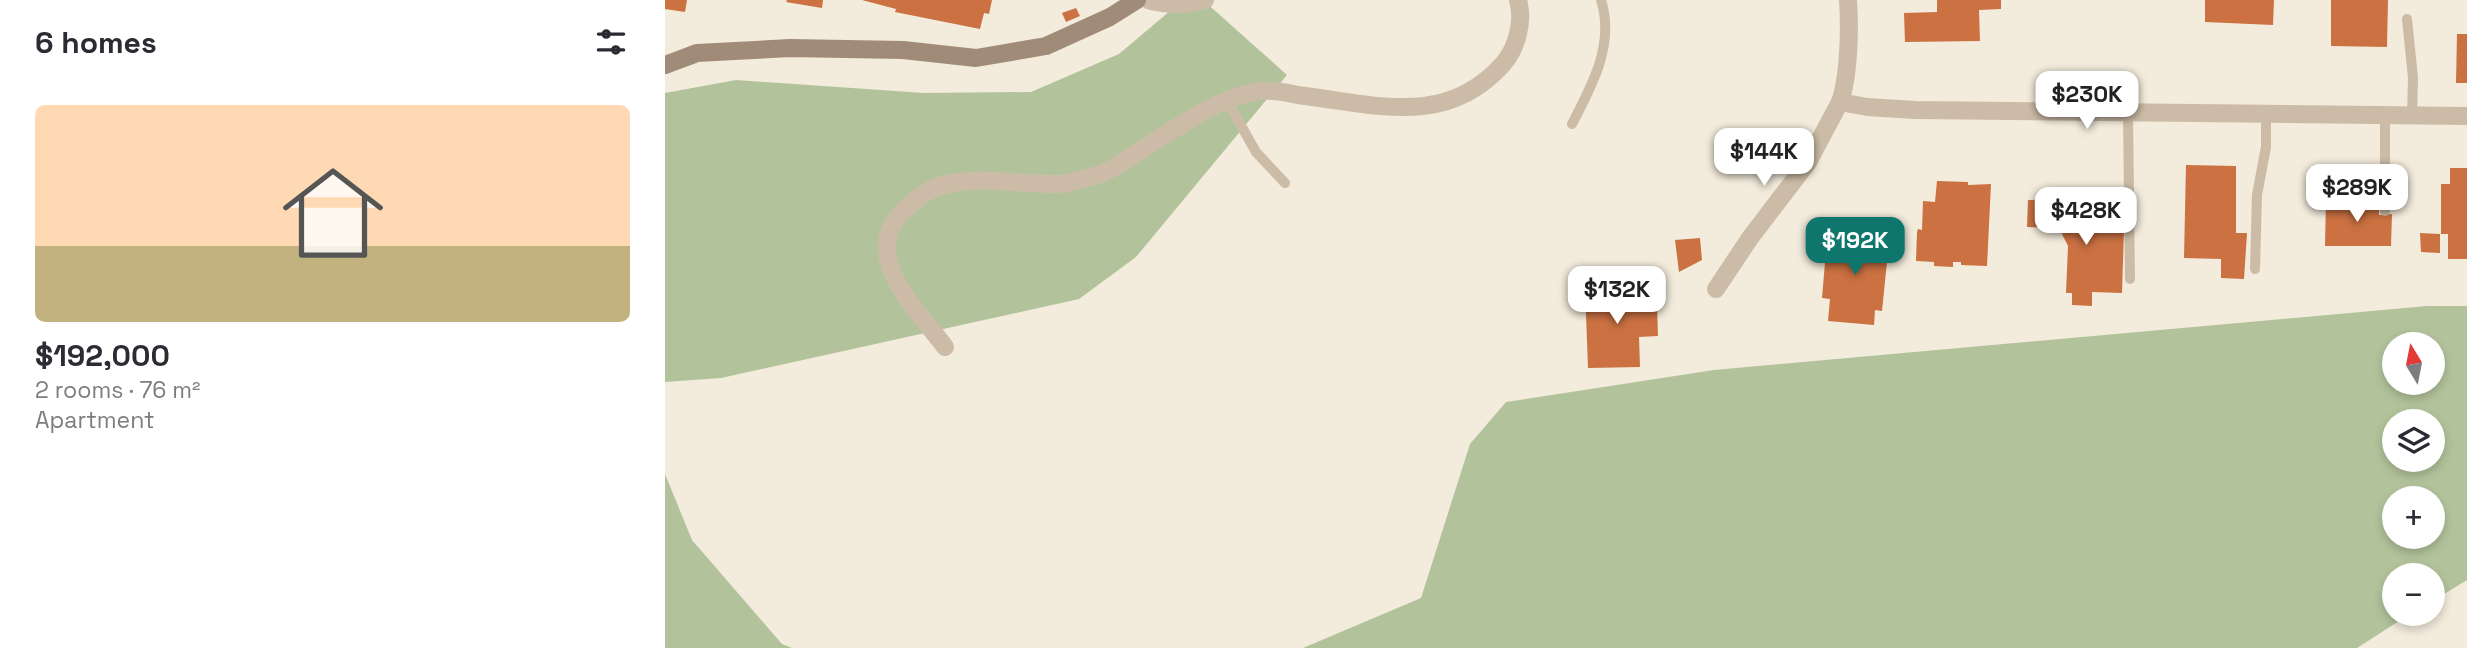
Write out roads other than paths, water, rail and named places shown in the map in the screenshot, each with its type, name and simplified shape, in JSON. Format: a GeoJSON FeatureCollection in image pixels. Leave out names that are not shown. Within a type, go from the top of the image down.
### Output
{"type":"FeatureCollection","features":[{"type":"Feature","properties":{"kind":"main road"},"geometry":{"type":"LineString","coordinates":[[665,65],[697,53],[790,48],[902,50],[977,58],[1046,46],[1110,17],[1137,0]]}},
{"type":"Feature","properties":{"kind":"street"},"geometry":{"type":"LineString","coordinates":[[1148,0],[1190,5],[1205,0]]}},
{"type":"Feature","properties":{"kind":"street"},"geometry":{"type":"LineString","coordinates":[[945,347],[893,277],[887,260],[886,240],[896,218],[914,201],[938,186],[962,182],[1062,184],[1103,174],[1226,99],[1261,90],[1384,108],[1428,107],[1460,98],[1492,76],[1509,57],[1520,28],[1518,0]]}},
{"type":"Feature","properties":{"kind":"street"},"geometry":{"type":"LineString","coordinates":[[1716,289],[1749,238],[1808,162],[1840,102],[1845,88],[1847,66],[1849,0]]}},
{"type":"Feature","properties":{"kind":"street"},"geometry":{"type":"LineString","coordinates":[[1840,102],[1867,107],[1915,110],[2467,116]]}},
{"type":"Feature","properties":{"kind":"lane"},"geometry":{"type":"LineString","coordinates":[[1572,124],[1594,82],[1604,44],[1605,14],[1601,0]]}},
{"type":"Feature","properties":{"kind":"lane"},"geometry":{"type":"LineString","coordinates":[[2407,19],[2413,78],[2412,116]]}},
{"type":"Feature","properties":{"kind":"lane"},"geometry":{"type":"LineString","coordinates":[[1226,99],[1256,152],[1285,183]]}},
{"type":"Feature","properties":{"kind":"lane"},"geometry":{"type":"LineString","coordinates":[[2129,113],[2130,279]]}},
{"type":"Feature","properties":{"kind":"lane"},"geometry":{"type":"LineString","coordinates":[[2255,269],[2257,195],[2266,147],[2266,114]]}},
{"type":"Feature","properties":{"kind":"lane"},"geometry":{"type":"LineString","coordinates":[[2385,116],[2385,211]]}}]}
